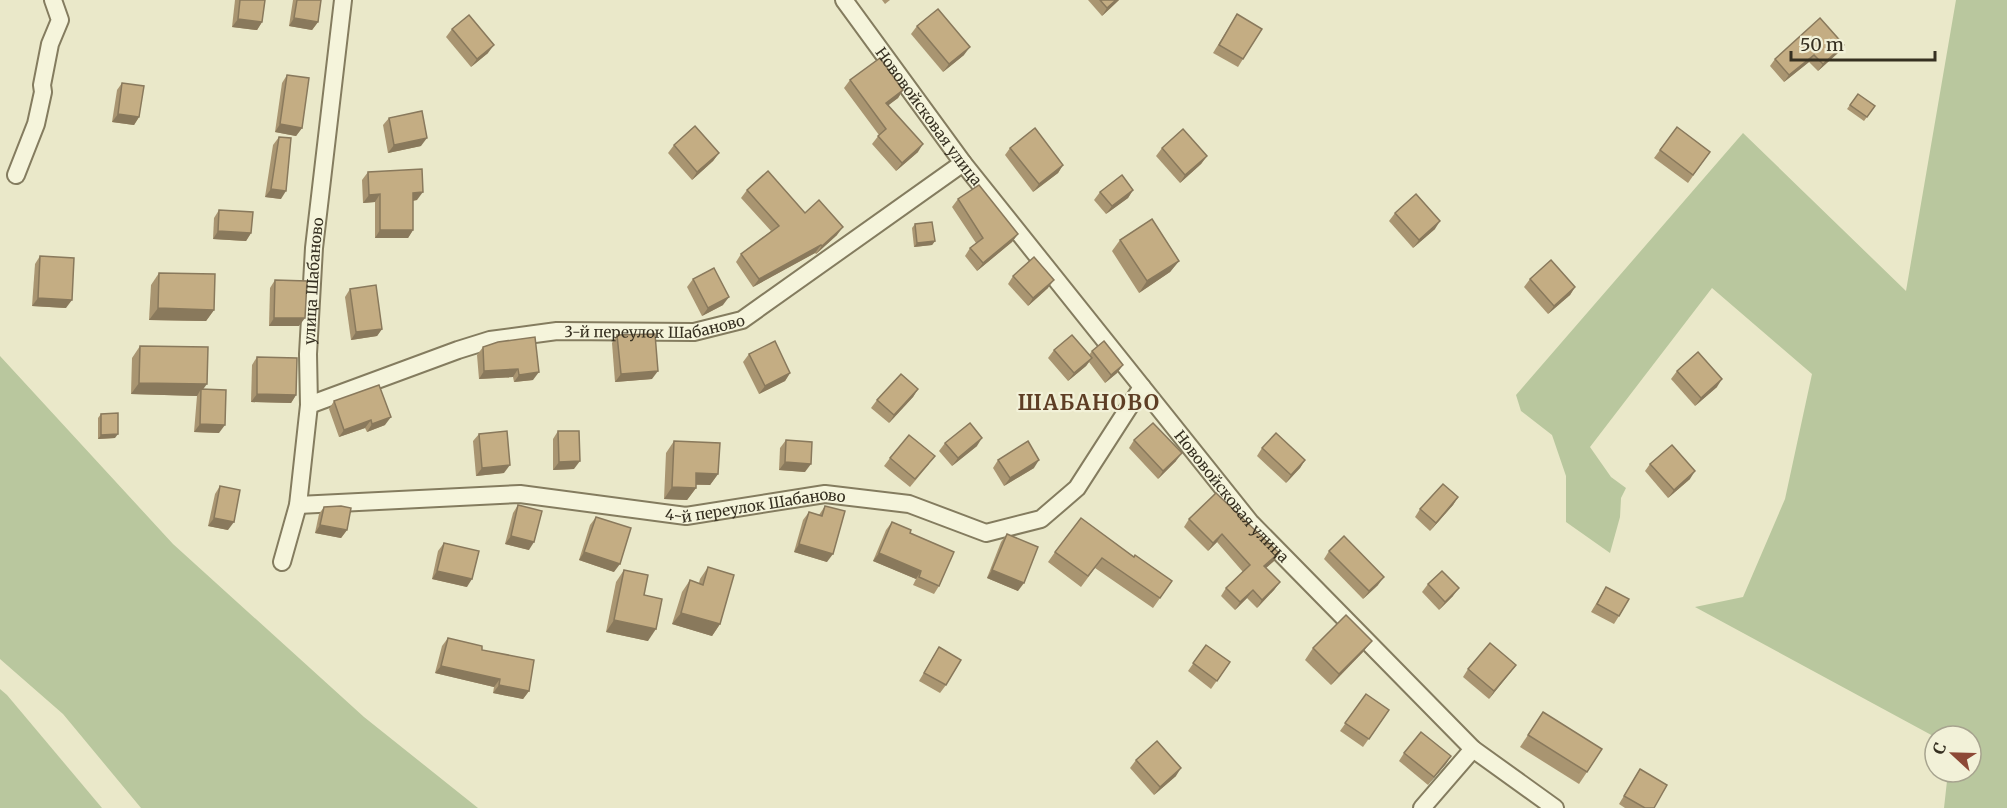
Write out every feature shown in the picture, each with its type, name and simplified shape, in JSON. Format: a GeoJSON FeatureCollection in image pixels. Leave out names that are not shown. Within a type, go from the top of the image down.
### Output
{"type":"FeatureCollection","features":[{"type":"Feature","properties":{"kind":"street"},"geometry":{"type":"LineString","coordinates":[[16,176],[36,124],[50,44],[60,20],[53,0]]}},
{"type":"Feature","properties":{"kind":"street","name":"улица Шабаново"},"geometry":{"type":"LineString","coordinates":[[282,562],[298,505],[309,405],[308,354],[314,249],[343,0]]}},
{"type":"Feature","properties":{"kind":"street","name":"Нововойсковая улица"},"geometry":{"type":"LineString","coordinates":[[844,0],[963,163],[1250,522],[1473,749],[1555,808]]}},
{"type":"Feature","properties":{"kind":"street","name":"3-й переулок Шабаново"},"geometry":{"type":"LineString","coordinates":[[309,405],[490,340],[557,331],[694,332],[742,320],[963,163]]}},
{"type":"Feature","properties":{"kind":"street","name":"4-й переулок Шабаново"},"geometry":{"type":"LineString","coordinates":[[298,505],[520,494],[686,516],[825,494],[909,504],[986,533],[1041,519],[1077,488],[1142,387]]}},
{"type":"Feature","properties":{"kind":"street"},"geometry":{"type":"LineString","coordinates":[[1422,808],[1473,749]]}},
{"type":"Feature","properties":{"kind":"green space"},"geometry":{"type":"Polygon","coordinates":[[[1956,0],[2007,0],[2007,808],[1944,808],[1947,784],[1983,784],[1983,724],[1923,724],[1923,730],[1695,607],[1743,597],[1785,499],[1812,374],[1712,288],[1590,447],[1611,477],[1626,488],[1621,498],[1620,517],[1610,553],[1566,522],[1566,476],[1552,435],[1521,411],[1516,395],[1743,133],[1906,291],[1956,0]]]}},
{"type":"Feature","properties":{"kind":"green space"},"geometry":{"type":"Polygon","coordinates":[[[0,356],[173,544],[364,717],[478,808],[141,808],[63,714],[0,659],[0,356]]]}},
{"type":"Feature","properties":{"kind":"green space"},"geometry":{"type":"Polygon","coordinates":[[[0,689],[7,695],[102,808],[0,808],[0,689]]]}},
{"type":"Feature","properties":{"kind":"building"},"geometry":{"type":"Polygon","coordinates":[[[240,0],[265,0],[262,22],[238,19],[240,0]]]}},
{"type":"Feature","properties":{"kind":"building"},"geometry":{"type":"Polygon","coordinates":[[[297,0],[321,0],[318,22],[294,18],[297,0]]]}},
{"type":"Feature","properties":{"kind":"building"},"geometry":{"type":"Polygon","coordinates":[[[1100,0],[1116,0],[1107,8],[1100,0]]]}},
{"type":"Feature","properties":{"kind":"building"},"geometry":{"type":"Polygon","coordinates":[[[938,9],[970,47],[949,64],[917,26],[938,9]]]}},
{"type":"Feature","properties":{"kind":"building"},"geometry":{"type":"Polygon","coordinates":[[[1237,14],[1262,29],[1243,59],[1219,45],[1237,14]]]}},
{"type":"Feature","properties":{"kind":"building"},"geometry":{"type":"Polygon","coordinates":[[[469,15],[494,45],[477,59],[452,29],[469,15]]]}},
{"type":"Feature","properties":{"kind":"building"},"geometry":{"type":"Polygon","coordinates":[[[1820,18],[1844,45],[1823,64],[1814,55],[1789,75],[1775,59],[1820,18]]]}},
{"type":"Feature","properties":{"kind":"building"},"geometry":{"type":"Polygon","coordinates":[[[880,58],[903,90],[886,103],[923,144],[902,163],[878,136],[886,129],[850,80],[880,58]]]}},
{"type":"Feature","properties":{"kind":"building"},"geometry":{"type":"Polygon","coordinates":[[[287,75],[309,78],[302,128],[280,124],[287,75]]]}},
{"type":"Feature","properties":{"kind":"building"},"geometry":{"type":"Polygon","coordinates":[[[122,83],[144,86],[139,117],[118,114],[122,83]]]}},
{"type":"Feature","properties":{"kind":"building"},"geometry":{"type":"Polygon","coordinates":[[[1858,94],[1875,106],[1867,117],[1850,105],[1858,94]]]}},
{"type":"Feature","properties":{"kind":"building"},"geometry":{"type":"Polygon","coordinates":[[[422,111],[427,138],[394,145],[389,118],[422,111]]]}},
{"type":"Feature","properties":{"kind":"building"},"geometry":{"type":"Polygon","coordinates":[[[695,126],[719,153],[697,172],[674,145],[695,126]]]}},
{"type":"Feature","properties":{"kind":"building"},"geometry":{"type":"Polygon","coordinates":[[[1677,127],[1710,152],[1693,175],[1660,150],[1677,127]]]}},
{"type":"Feature","properties":{"kind":"building"},"geometry":{"type":"Polygon","coordinates":[[[1035,128],[1063,165],[1039,184],[1010,148],[1035,128]]]}},
{"type":"Feature","properties":{"kind":"building"},"geometry":{"type":"Polygon","coordinates":[[[1183,129],[1207,156],[1185,175],[1162,148],[1183,129]]]}},
{"type":"Feature","properties":{"kind":"building"},"geometry":{"type":"Polygon","coordinates":[[[279,137],[291,138],[286,191],[271,189],[279,137]]]}},
{"type":"Feature","properties":{"kind":"building"},"geometry":{"type":"Polygon","coordinates":[[[422,169],[423,192],[413,193],[413,230],[380,230],[380,194],[369,195],[368,172],[422,169]]]}},
{"type":"Feature","properties":{"kind":"building"},"geometry":{"type":"Polygon","coordinates":[[[768,171],[805,213],[819,200],[843,227],[822,246],[759,279],[741,254],[779,226],[747,190],[768,171]]]}},
{"type":"Feature","properties":{"kind":"building"},"geometry":{"type":"Polygon","coordinates":[[[1122,175],[1133,190],[1112,206],[1100,192],[1122,175]]]}},
{"type":"Feature","properties":{"kind":"building"},"geometry":{"type":"Polygon","coordinates":[[[979,185],[1018,234],[983,263],[970,248],[983,238],[958,199],[979,185]]]}},
{"type":"Feature","properties":{"kind":"building"},"geometry":{"type":"Polygon","coordinates":[[[1416,194],[1440,221],[1419,240],[1395,213],[1416,194]]]}},
{"type":"Feature","properties":{"kind":"building"},"geometry":{"type":"Polygon","coordinates":[[[219,210],[253,212],[251,233],[218,231],[219,210]]]}},
{"type":"Feature","properties":{"kind":"building"},"geometry":{"type":"Polygon","coordinates":[[[1152,219],[1179,261],[1147,281],[1120,240],[1152,219]]]}},
{"type":"Feature","properties":{"kind":"building"},"geometry":{"type":"Polygon","coordinates":[[[932,222],[935,241],[917,243],[915,224],[932,222]]]}},
{"type":"Feature","properties":{"kind":"building"},"geometry":{"type":"Polygon","coordinates":[[[40,256],[74,258],[72,300],[38,298],[40,256]]]}},
{"type":"Feature","properties":{"kind":"building"},"geometry":{"type":"Polygon","coordinates":[[[1034,257],[1054,280],[1033,298],[1013,276],[1034,257]]]}},
{"type":"Feature","properties":{"kind":"building"},"geometry":{"type":"Polygon","coordinates":[[[1551,260],[1575,287],[1554,306],[1530,279],[1551,260]]]}},
{"type":"Feature","properties":{"kind":"building"},"geometry":{"type":"Polygon","coordinates":[[[714,268],[729,297],[708,308],[693,279],[714,268]]]}},
{"type":"Feature","properties":{"kind":"building"},"geometry":{"type":"Polygon","coordinates":[[[159,273],[215,274],[214,310],[158,308],[159,273]]]}},
{"type":"Feature","properties":{"kind":"building"},"geometry":{"type":"Polygon","coordinates":[[[275,280],[307,281],[305,318],[274,318],[275,280]]]}},
{"type":"Feature","properties":{"kind":"building"},"geometry":{"type":"Polygon","coordinates":[[[376,285],[382,329],[356,332],[350,289],[376,285]]]}},
{"type":"Feature","properties":{"kind":"building"},"geometry":{"type":"Polygon","coordinates":[[[655,334],[658,371],[621,374],[617,335],[655,334]]]}},
{"type":"Feature","properties":{"kind":"building"},"geometry":{"type":"Polygon","coordinates":[[[1072,335],[1092,358],[1074,373],[1054,350],[1072,335]]]}},
{"type":"Feature","properties":{"kind":"building"},"geometry":{"type":"Polygon","coordinates":[[[535,337],[539,372],[519,375],[518,369],[484,371],[483,347],[498,342],[535,337]]]}},
{"type":"Feature","properties":{"kind":"building"},"geometry":{"type":"Polygon","coordinates":[[[775,341],[790,373],[765,386],[749,354],[775,341]]]}},
{"type":"Feature","properties":{"kind":"building"},"geometry":{"type":"Polygon","coordinates":[[[1104,341],[1123,365],[1111,375],[1092,351],[1104,341]]]}},
{"type":"Feature","properties":{"kind":"building"},"geometry":{"type":"Polygon","coordinates":[[[140,346],[208,347],[207,384],[139,383],[140,346]]]}},
{"type":"Feature","properties":{"kind":"building"},"geometry":{"type":"Polygon","coordinates":[[[1698,352],[1722,379],[1701,398],[1677,371],[1698,352]]]}},
{"type":"Feature","properties":{"kind":"building"},"geometry":{"type":"Polygon","coordinates":[[[257,357],[297,358],[296,395],[257,394],[257,357]]]}},
{"type":"Feature","properties":{"kind":"building"},"geometry":{"type":"Polygon","coordinates":[[[901,374],[918,389],[894,415],[877,400],[901,374]]]}},
{"type":"Feature","properties":{"kind":"building"},"geometry":{"type":"Polygon","coordinates":[[[379,385],[391,417],[372,424],[371,420],[344,430],[334,401],[379,385]]]}},
{"type":"Feature","properties":{"kind":"building"},"geometry":{"type":"Polygon","coordinates":[[[201,389],[226,390],[225,425],[200,424],[201,389]]]}},
{"type":"Feature","properties":{"kind":"building"},"geometry":{"type":"Polygon","coordinates":[[[118,413],[118,434],[101,435],[101,414],[118,413]]]}},
{"type":"Feature","properties":{"kind":"building"},"geometry":{"type":"Polygon","coordinates":[[[970,423],[982,438],[958,458],[945,443],[970,423]]]}},
{"type":"Feature","properties":{"kind":"building"},"geometry":{"type":"Polygon","coordinates":[[[1153,423],[1182,453],[1163,471],[1134,440],[1153,423]]]}},
{"type":"Feature","properties":{"kind":"building"},"geometry":{"type":"Polygon","coordinates":[[[507,431],[510,465],[482,468],[479,434],[507,431]]]}},
{"type":"Feature","properties":{"kind":"building"},"geometry":{"type":"Polygon","coordinates":[[[558,431],[579,431],[580,461],[559,462],[558,431]]]}},
{"type":"Feature","properties":{"kind":"building"},"geometry":{"type":"Polygon","coordinates":[[[1276,433],[1305,460],[1291,475],[1262,448],[1276,433]]]}},
{"type":"Feature","properties":{"kind":"building"},"geometry":{"type":"Polygon","coordinates":[[[909,435],[935,456],[915,479],[890,458],[909,435]]]}},
{"type":"Feature","properties":{"kind":"building"},"geometry":{"type":"Polygon","coordinates":[[[786,440],[812,442],[811,464],[785,462],[786,440]]]}},
{"type":"Feature","properties":{"kind":"building"},"geometry":{"type":"Polygon","coordinates":[[[674,441],[720,443],[718,474],[696,473],[696,488],[672,487],[674,441]]]}},
{"type":"Feature","properties":{"kind":"building"},"geometry":{"type":"Polygon","coordinates":[[[1028,441],[1039,460],[1010,478],[998,460],[1028,441]]]}},
{"type":"Feature","properties":{"kind":"building"},"geometry":{"type":"Polygon","coordinates":[[[1672,445],[1695,471],[1674,490],[1650,464],[1672,445]]]}},
{"type":"Feature","properties":{"kind":"building"},"geometry":{"type":"Polygon","coordinates":[[[1443,484],[1458,497],[1436,523],[1420,509],[1443,484]]]}},
{"type":"Feature","properties":{"kind":"building"},"geometry":{"type":"Polygon","coordinates":[[[220,486],[240,490],[234,522],[214,518],[220,486]]]}},
{"type":"Feature","properties":{"kind":"building"},"geometry":{"type":"Polygon","coordinates":[[[1216,493],[1279,553],[1264,566],[1280,582],[1262,600],[1253,590],[1240,602],[1226,588],[1250,565],[1222,534],[1213,543],[1189,519],[1216,493]]]}},
{"type":"Feature","properties":{"kind":"building"},"geometry":{"type":"Polygon","coordinates":[[[518,505],[542,511],[534,542],[511,536],[518,505]]]}},
{"type":"Feature","properties":{"kind":"building"},"geometry":{"type":"Polygon","coordinates":[[[825,506],[845,511],[833,554],[799,544],[809,512],[822,516],[825,506]]]}},
{"type":"Feature","properties":{"kind":"building"},"geometry":{"type":"Polygon","coordinates":[[[324,507],[351,508],[347,530],[320,525],[324,507]]]}},
{"type":"Feature","properties":{"kind":"building"},"geometry":{"type":"Polygon","coordinates":[[[596,517],[631,528],[620,564],[584,552],[596,517]]]}},
{"type":"Feature","properties":{"kind":"building"},"geometry":{"type":"Polygon","coordinates":[[[1081,518],[1134,557],[1135,555],[1172,581],[1160,598],[1102,558],[1088,576],[1055,552],[1081,518]]]}},
{"type":"Feature","properties":{"kind":"building"},"geometry":{"type":"Polygon","coordinates":[[[892,522],[911,530],[910,533],[954,552],[939,586],[919,577],[921,571],[879,553],[892,522]]]}},
{"type":"Feature","properties":{"kind":"building"},"geometry":{"type":"Polygon","coordinates":[[[1007,534],[1038,547],[1024,583],[992,570],[1007,534]]]}},
{"type":"Feature","properties":{"kind":"building"},"geometry":{"type":"Polygon","coordinates":[[[1344,536],[1384,577],[1369,591],[1329,551],[1344,536]]]}},
{"type":"Feature","properties":{"kind":"building"},"geometry":{"type":"Polygon","coordinates":[[[444,543],[479,551],[472,579],[437,571],[444,543]]]}},
{"type":"Feature","properties":{"kind":"building"},"geometry":{"type":"Polygon","coordinates":[[[708,567],[734,575],[720,624],[681,613],[690,580],[703,585],[708,567]]]}},
{"type":"Feature","properties":{"kind":"building"},"geometry":{"type":"Polygon","coordinates":[[[624,570],[648,575],[644,595],[662,599],[656,629],[614,620],[624,570]]]}},
{"type":"Feature","properties":{"kind":"building"},"geometry":{"type":"Polygon","coordinates":[[[1442,571],[1459,588],[1445,602],[1428,584],[1442,571]]]}},
{"type":"Feature","properties":{"kind":"building"},"geometry":{"type":"Polygon","coordinates":[[[1606,587],[1629,599],[1619,616],[1597,604],[1606,587]]]}},
{"type":"Feature","properties":{"kind":"building"},"geometry":{"type":"Polygon","coordinates":[[[1346,615],[1372,641],[1339,674],[1313,648],[1346,615]]]}},
{"type":"Feature","properties":{"kind":"building"},"geometry":{"type":"Polygon","coordinates":[[[448,638],[482,646],[482,650],[534,660],[529,691],[499,685],[500,679],[441,666],[448,638]]]}},
{"type":"Feature","properties":{"kind":"building"},"geometry":{"type":"Polygon","coordinates":[[[1490,643],[1516,665],[1494,691],[1468,669],[1490,643]]]}},
{"type":"Feature","properties":{"kind":"building"},"geometry":{"type":"Polygon","coordinates":[[[1206,645],[1230,662],[1217,681],[1193,663],[1206,645]]]}},
{"type":"Feature","properties":{"kind":"building"},"geometry":{"type":"Polygon","coordinates":[[[939,647],[961,660],[946,685],[924,673],[939,647]]]}},
{"type":"Feature","properties":{"kind":"building"},"geometry":{"type":"Polygon","coordinates":[[[1366,694],[1389,710],[1369,739],[1345,723],[1366,694]]]}},
{"type":"Feature","properties":{"kind":"building"},"geometry":{"type":"Polygon","coordinates":[[[1543,712],[1602,749],[1587,772],[1528,735],[1543,712]]]}},
{"type":"Feature","properties":{"kind":"building"},"geometry":{"type":"Polygon","coordinates":[[[1421,732],[1451,756],[1434,777],[1404,753],[1421,732]]]}},
{"type":"Feature","properties":{"kind":"building"},"geometry":{"type":"Polygon","coordinates":[[[1157,741],[1181,768],[1160,787],[1136,760],[1157,741]]]}},
{"type":"Feature","properties":{"kind":"building"},"geometry":{"type":"Polygon","coordinates":[[[1640,769],[1667,785],[1654,808],[1645,808],[1624,796],[1640,769]]]}},
{"type":"Feature","properties":{"kind":"district","name":"ШАБАНОВО"},"geometry":{"type":"Point","coordinates":[1089,402]}}]}
